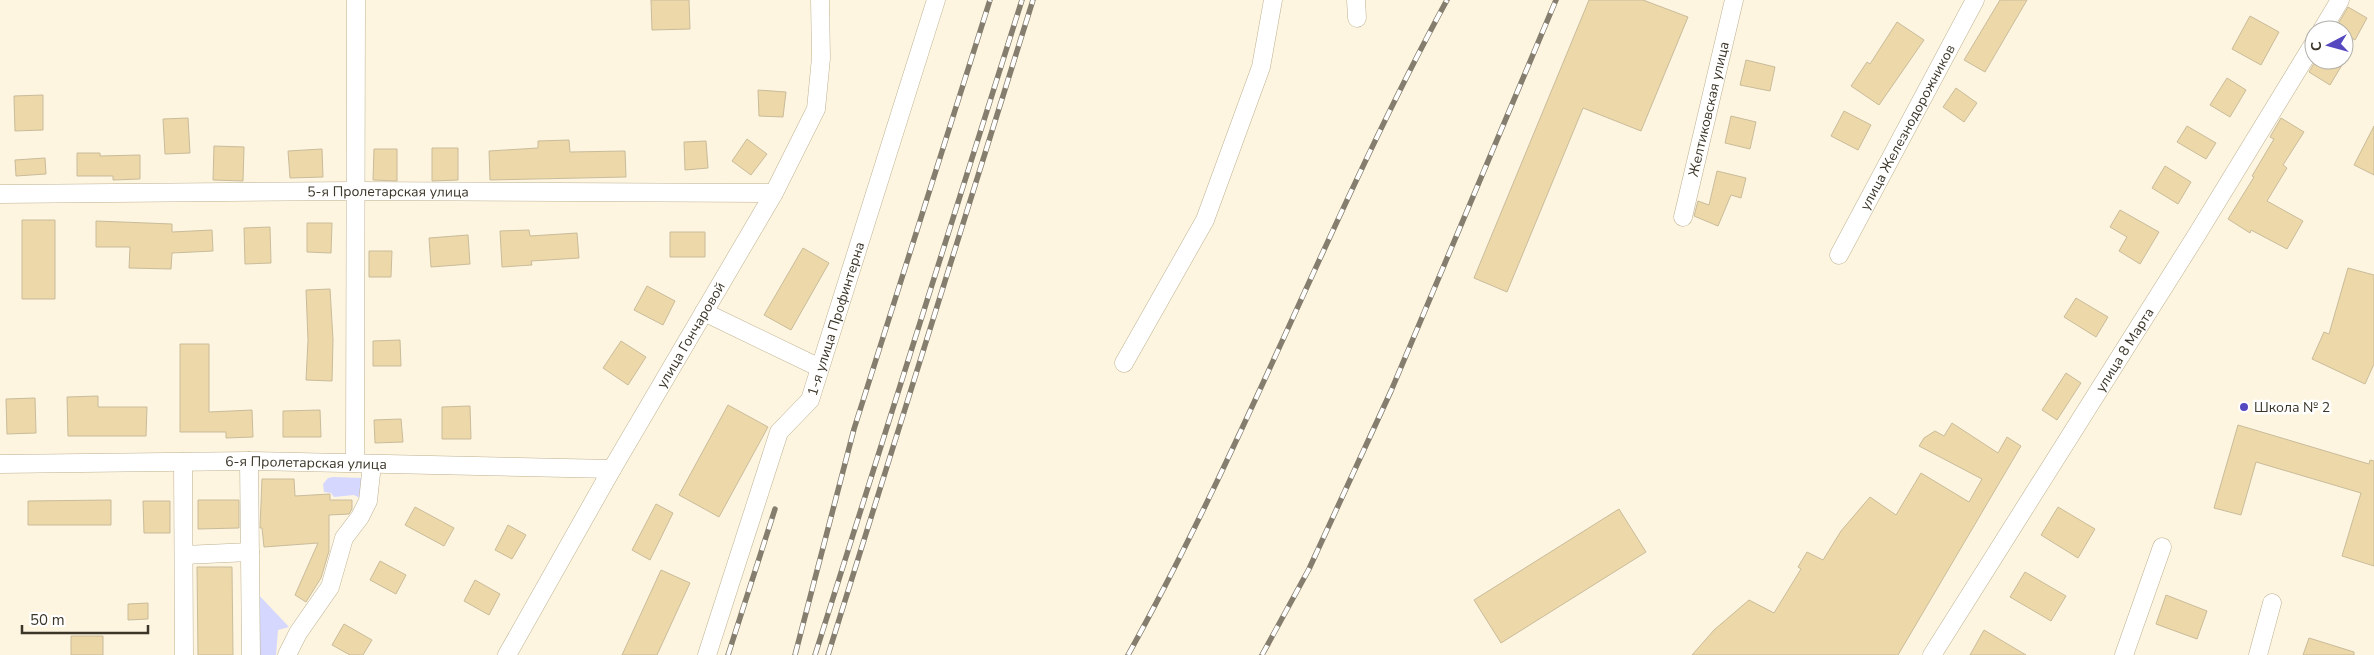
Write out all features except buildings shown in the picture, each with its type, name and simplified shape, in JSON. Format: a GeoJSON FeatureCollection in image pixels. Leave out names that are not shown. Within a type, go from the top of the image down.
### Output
{"type":"FeatureCollection","features":[{"type":"Feature","properties":{"kind":"street"},"geometry":{"type":"LineString","coordinates":[[286,655],[298,633],[330,587],[344,538],[360,517],[368,501],[364,463],[355,191],[356,0]]}},
{"type":"Feature","properties":{"kind":"street","name":"улица Гончаровой"},"geometry":{"type":"LineString","coordinates":[[507,655],[612,470],[774,193],[816,109],[821,58],[820,0]]}},
{"type":"Feature","properties":{"kind":"street","name":"1-я улица Профинтерна"},"geometry":{"type":"LineString","coordinates":[[708,655],[779,432],[810,400],[818,367],[936,0]]}},
{"type":"Feature","properties":{"kind":"street"},"geometry":{"type":"LineString","coordinates":[[1124,363],[1205,220],[1261,67],[1273,0]]}},
{"type":"Feature","properties":{"kind":"street","name":"Желтиковская улица"},"geometry":{"type":"LineString","coordinates":[[1683,217],[1734,0]]}},
{"type":"Feature","properties":{"kind":"street","name":"улица Железнодорожников"},"geometry":{"type":"LineString","coordinates":[[1839,255],[1975,0]]}},
{"type":"Feature","properties":{"kind":"street"},"geometry":{"type":"LineString","coordinates":[[2328,20],[2340,0]]}},
{"type":"Feature","properties":{"kind":"street","name":"улица 8 Марта"},"geometry":{"type":"LineString","coordinates":[[1932,655],[2196,236],[2304,59]]}},
{"type":"Feature","properties":{"kind":"street","name":"5-я Пролетарская улица"},"geometry":{"type":"LineString","coordinates":[[0,194],[355,191],[774,193]]}},
{"type":"Feature","properties":{"kind":"street"},"geometry":{"type":"LineString","coordinates":[[704,312],[818,367]]}},
{"type":"Feature","properties":{"kind":"street"},"geometry":{"type":"LineString","coordinates":[[249,461],[252,655]]}},
{"type":"Feature","properties":{"kind":"street","name":"6-я Пролетарская улица"},"geometry":{"type":"LineString","coordinates":[[0,464],[249,461],[612,470]]}},
{"type":"Feature","properties":{"kind":"street"},"geometry":{"type":"LineString","coordinates":[[183,462],[184,655]]}},
{"type":"Feature","properties":{"kind":"street"},"geometry":{"type":"LineString","coordinates":[[2124,655],[2162,547]]}},
{"type":"Feature","properties":{"kind":"street"},"geometry":{"type":"LineString","coordinates":[[184,555],[250,552]]}},
{"type":"Feature","properties":{"kind":"street"},"geometry":{"type":"LineString","coordinates":[[2258,655],[2272,603]]}},
{"type":"Feature","properties":{"kind":"shaded area"},"geometry":{"type":"Polygon","coordinates":[[[328,478],[363,478],[360,498],[354,495],[334,497],[331,493],[324,492],[323,484],[328,478]]]}},
{"type":"Feature","properties":{"kind":"shaded area"},"geometry":{"type":"Polygon","coordinates":[[[255,591],[289,627],[278,630],[276,655],[255,655],[255,591]]]}},
{"type":"Feature","properties":{"kind":"railway"},"geometry":{"type":"LineString","coordinates":[[795,655],[854,429],[990,0]]}},
{"type":"Feature","properties":{"kind":"railway"},"geometry":{"type":"LineString","coordinates":[[815,655],[1022,0]]}},
{"type":"Feature","properties":{"kind":"railway"},"geometry":{"type":"LineString","coordinates":[[828,655],[1033,0]]}},
{"type":"Feature","properties":{"kind":"railway"},"geometry":{"type":"LineString","coordinates":[[1128,655],[1171,575],[1211,493],[1365,162],[1447,0]]}},
{"type":"Feature","properties":{"kind":"railway"},"geometry":{"type":"LineString","coordinates":[[1262,655],[1309,569],[1391,391],[1556,0]]}},
{"type":"Feature","properties":{"kind":"railway"},"geometry":{"type":"LineString","coordinates":[[728,655],[775,509]]}},
{"type":"Feature","properties":{"kind":"place","name":"Школа № 2"},"geometry":{"type":"Point","coordinates":[2244,407]}}]}
